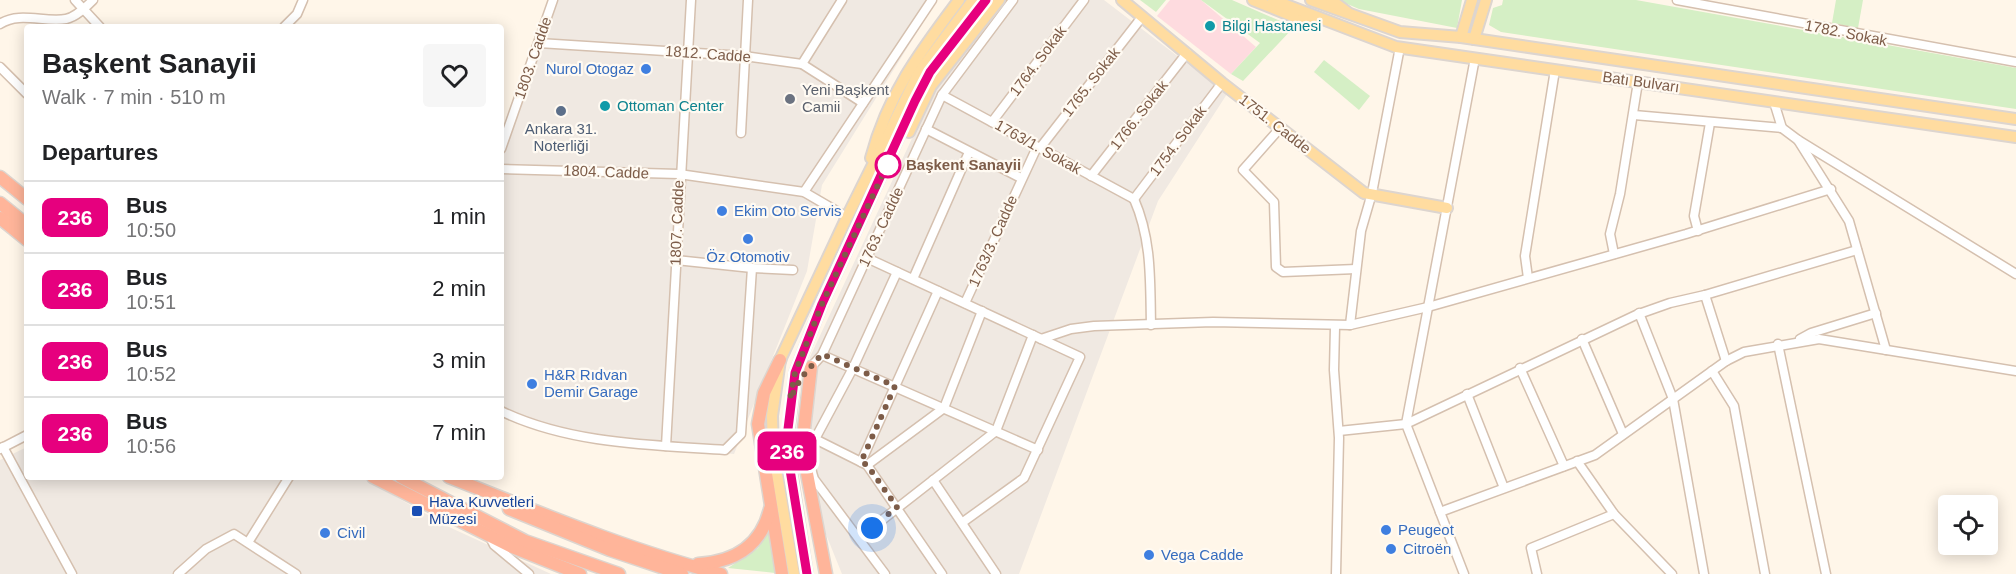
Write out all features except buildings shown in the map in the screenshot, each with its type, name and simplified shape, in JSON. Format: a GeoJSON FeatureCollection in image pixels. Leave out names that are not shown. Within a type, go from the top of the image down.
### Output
{"type":"FeatureCollection","features":[{"type":"Feature","properties":{"kind":"highway"},"geometry":{"type":"LineString","coordinates":[[0,177],[24,197]]}},
{"type":"Feature","properties":{"kind":"highway"},"geometry":{"type":"LineString","coordinates":[[0,203],[24,223]]}},
{"type":"Feature","properties":{"kind":"highway"},"geometry":{"type":"LineString","coordinates":[[0,218],[24,238]]}},
{"type":"Feature","properties":{"kind":"highway"},"geometry":{"type":"LineString","coordinates":[[780,360],[764,393],[758,424],[782,574]]}},
{"type":"Feature","properties":{"kind":"highway"},"geometry":{"type":"LineString","coordinates":[[811,366],[802,447],[825,574]]}},
{"type":"Feature","properties":{"kind":"highway"},"geometry":{"type":"LineString","coordinates":[[379,480],[488,534],[580,574]]}},
{"type":"Feature","properties":{"kind":"highway"},"geometry":{"type":"LineString","coordinates":[[407,480],[525,541],[619,574]]}},
{"type":"Feature","properties":{"kind":"highway"},"geometry":{"type":"LineString","coordinates":[[456,480],[683,569],[721,574]]}},
{"type":"Feature","properties":{"kind":"highway"},"geometry":{"type":"LineString","coordinates":[[683,569],[715,563],[743,553],[757,540],[767,523],[771,505]]}},
{"type":"Feature","properties":{"kind":"highway"},"geometry":{"type":"LineString","coordinates":[[471,514],[488,534]]}},
{"type":"Feature","properties":{"kind":"highway"},"geometry":{"type":"LineString","coordinates":[[556,565],[566,574]]}},
{"type":"Feature","properties":{"kind":"main road"},"geometry":{"type":"LineString","coordinates":[[866,178],[879,129],[908,69],[959,0]]}},
{"type":"Feature","properties":{"kind":"main road"},"geometry":{"type":"LineString","coordinates":[[794,574],[773,451],[772,417],[780,360],[847,217],[919,72],[973,0]]}},
{"type":"Feature","properties":{"kind":"main road"},"geometry":{"type":"LineString","coordinates":[[807,574],[786,445],[795,373],[822,304],[930,72],[986,0]]}},
{"type":"Feature","properties":{"kind":"main road"},"geometry":{"type":"LineString","coordinates":[[890,159],[902,147],[931,86],[999,0]]}},
{"type":"Feature","properties":{"kind":"main road","name":"1751. Cadde"},"geometry":{"type":"LineString","coordinates":[[1122,0],[1222,83],[1364,193],[1447,208]]}},
{"type":"Feature","properties":{"kind":"main road"},"geometry":{"type":"LineString","coordinates":[[1253,0],[1300,19],[1325,21]]}},
{"type":"Feature","properties":{"kind":"main road","name":"Batı Bulvarı"},"geometry":{"type":"LineString","coordinates":[[1273,0],[1401,47],[2016,137]]}},
{"type":"Feature","properties":{"kind":"main road","name":"Batı Bulvarı"},"geometry":{"type":"LineString","coordinates":[[1311,0],[1352,17],[1401,32],[1461,37],[2016,119]]}},
{"type":"Feature","properties":{"kind":"main road"},"geometry":{"type":"LineString","coordinates":[[1331,0],[1352,17]]}},
{"type":"Feature","properties":{"kind":"main road"},"geometry":{"type":"LineString","coordinates":[[1461,37],[1472,0]]}},
{"type":"Feature","properties":{"kind":"main road"},"geometry":{"type":"LineString","coordinates":[[1474,39],[1486,0]]}},
{"type":"Feature","properties":{"kind":"main road"},"geometry":{"type":"LineString","coordinates":[[790,399],[811,366]]}},
{"type":"Feature","properties":{"kind":"street"},"geometry":{"type":"LineString","coordinates":[[75,0],[97,24]]}},
{"type":"Feature","properties":{"kind":"street"},"geometry":{"type":"LineString","coordinates":[[0,24],[4,21],[34,17],[67,19],[83,10],[93,0]]}},
{"type":"Feature","properties":{"kind":"street"},"geometry":{"type":"LineString","coordinates":[[287,24],[297,14],[303,0]]}},
{"type":"Feature","properties":{"kind":"street","name":"1803. Cadde"},"geometry":{"type":"LineString","coordinates":[[504,141],[553,0]]}},
{"type":"Feature","properties":{"kind":"street","name":"1807. Cadde"},"geometry":{"type":"LineString","coordinates":[[666,446],[679,174],[690,52],[691,0]]}},
{"type":"Feature","properties":{"kind":"street"},"geometry":{"type":"LineString","coordinates":[[741,133],[748,0]]}},
{"type":"Feature","properties":{"kind":"street"},"geometry":{"type":"LineString","coordinates":[[842,0],[801,64],[863,103]]}},
{"type":"Feature","properties":{"kind":"street"},"geometry":{"type":"LineString","coordinates":[[804,192],[932,0]]}},
{"type":"Feature","properties":{"kind":"street","name":"1763. Cadde"},"geometry":{"type":"LineString","coordinates":[[811,366],[822,354],[942,95],[1013,0]]}},
{"type":"Feature","properties":{"kind":"street","name":"1764. Sokak"},"geometry":{"type":"LineString","coordinates":[[992,122],[1084,0]]}},
{"type":"Feature","properties":{"kind":"street","name":"1782. Sokak"},"geometry":{"type":"LineString","coordinates":[[1677,0],[2016,62]]}},
{"type":"Feature","properties":{"kind":"street"},"geometry":{"type":"LineString","coordinates":[[1728,10],[1729,0]]}},
{"type":"Feature","properties":{"kind":"street","name":"1765. Sokak"},"geometry":{"type":"LineString","coordinates":[[1039,147],[1142,17]]}},
{"type":"Feature","properties":{"kind":"street","name":"1812. Cadde"},"geometry":{"type":"LineString","coordinates":[[539,43],[744,56],[801,64]]}},
{"type":"Feature","properties":{"kind":"street"},"geometry":{"type":"LineString","coordinates":[[1350,325],[1361,231],[1372,193],[1401,47]]}},
{"type":"Feature","properties":{"kind":"street","name":"1766. Sokak"},"geometry":{"type":"LineString","coordinates":[[1091,176],[1187,53]]}},
{"type":"Feature","properties":{"kind":"street"},"geometry":{"type":"LineString","coordinates":[[1464,574],[1406,424],[1475,58]]}},
{"type":"Feature","properties":{"kind":"street"},"geometry":{"type":"LineString","coordinates":[[0,68],[24,91]]}},
{"type":"Feature","properties":{"kind":"street"},"geometry":{"type":"LineString","coordinates":[[1528,278],[1525,256],[1555,70]]}},
{"type":"Feature","properties":{"kind":"street"},"geometry":{"type":"LineString","coordinates":[[1614,254],[1610,234],[1634,114],[1638,82]]}},
{"type":"Feature","properties":{"kind":"street","name":"1754. Sokak"},"geometry":{"type":"LineString","coordinates":[[1134,199],[1222,83]]}},
{"type":"Feature","properties":{"kind":"street","name":"1763/1. Sokak"},"geometry":{"type":"LineString","coordinates":[[942,95],[1134,199]]}},
{"type":"Feature","properties":{"kind":"street"},"geometry":{"type":"LineString","coordinates":[[1774,102],[1782,128]]}},
{"type":"Feature","properties":{"kind":"street"},"geometry":{"type":"LineString","coordinates":[[1634,114],[1710,123],[1782,128],[2016,274]]}},
{"type":"Feature","properties":{"kind":"street"},"geometry":{"type":"LineString","coordinates":[[1698,231],[1694,216],[1710,123]]}},
{"type":"Feature","properties":{"kind":"street"},"geometry":{"type":"LineString","coordinates":[[1281,128],[1243,170],[1274,202],[1276,267],[1283,272],[1356,270]]}},
{"type":"Feature","properties":{"kind":"street"},"geometry":{"type":"LineString","coordinates":[[926,129],[1021,178]]}},
{"type":"Feature","properties":{"kind":"street"},"geometry":{"type":"LineString","coordinates":[[1798,140],[1813,167],[1831,189],[1849,221],[1886,350]]}},
{"type":"Feature","properties":{"kind":"street","name":"1763/3. Cadde"},"geometry":{"type":"LineString","coordinates":[[965,303],[1021,178],[1039,147]]}},
{"type":"Feature","properties":{"kind":"street"},"geometry":{"type":"LineString","coordinates":[[913,279],[969,152]]}},
{"type":"Feature","properties":{"kind":"street","name":"1804. Cadde"},"geometry":{"type":"LineString","coordinates":[[504,169],[679,174],[804,192],[847,217]]}},
{"type":"Feature","properties":{"kind":"street"},"geometry":{"type":"LineString","coordinates":[[1037,337],[1094,326],[1213,322],[1335,327],[1350,325],[1428,307],[1698,231],[1831,189]]}},
{"type":"Feature","properties":{"kind":"street"},"geometry":{"type":"LineString","coordinates":[[1134,199],[1143,220],[1149,246],[1151,325]]}},
{"type":"Feature","properties":{"kind":"street"},"geometry":{"type":"LineString","coordinates":[[1339,431],[1406,424],[1639,313],[1857,250]]}},
{"type":"Feature","properties":{"kind":"street"},"geometry":{"type":"LineString","coordinates":[[867,258],[1080,357],[1024,478],[963,522]]}},
{"type":"Feature","properties":{"kind":"street"},"geometry":{"type":"LineString","coordinates":[[676,260],[793,270]]}},
{"type":"Feature","properties":{"kind":"street"},"geometry":{"type":"LineString","coordinates":[[504,412],[569,433],[620,442],[725,450],[741,434],[752,268]]}},
{"type":"Feature","properties":{"kind":"street"},"geometry":{"type":"LineString","coordinates":[[885,574],[814,479],[810,466],[811,448],[815,439],[853,368],[897,272]]}},
{"type":"Feature","properties":{"kind":"street"},"geometry":{"type":"LineString","coordinates":[[864,464],[895,386],[938,291]]}},
{"type":"Feature","properties":{"kind":"street"},"geometry":{"type":"LineString","coordinates":[[1705,295],[1726,361]]}},
{"type":"Feature","properties":{"kind":"street"},"geometry":{"type":"LineString","coordinates":[[864,464],[944,408],[982,311]]}},
{"type":"Feature","properties":{"kind":"street"},"geometry":{"type":"LineString","coordinates":[[1639,313],[1673,399],[1704,574]]}},
{"type":"Feature","properties":{"kind":"street"},"geometry":{"type":"LineString","coordinates":[[1796,342],[1811,333],[1876,313]]}},
{"type":"Feature","properties":{"kind":"street"},"geometry":{"type":"LineString","coordinates":[[1335,327],[1339,431],[1336,574]]}},
{"type":"Feature","properties":{"kind":"street"},"geometry":{"type":"LineString","coordinates":[[859,538],[996,431],[1037,337]]}},
{"type":"Feature","properties":{"kind":"street"},"geometry":{"type":"LineString","coordinates":[[1582,339],[1623,434]]}},
{"type":"Feature","properties":{"kind":"street"},"geometry":{"type":"LineString","coordinates":[[1440,512],[1595,455],[1726,361],[1744,352],[1778,344],[1819,339],[2016,371]]}},
{"type":"Feature","properties":{"kind":"street"},"geometry":{"type":"LineString","coordinates":[[1778,344],[1826,574]]}},
{"type":"Feature","properties":{"kind":"street"},"geometry":{"type":"LineString","coordinates":[[822,354],[1038,450]]}},
{"type":"Feature","properties":{"kind":"street"},"geometry":{"type":"LineString","coordinates":[[1520,368],[1564,466]]}},
{"type":"Feature","properties":{"kind":"street"},"geometry":{"type":"LineString","coordinates":[[1712,371],[1734,406],[1765,574]]}},
{"type":"Feature","properties":{"kind":"street"},"geometry":{"type":"LineString","coordinates":[[1467,394],[1504,488]]}},
{"type":"Feature","properties":{"kind":"street"},"geometry":{"type":"LineString","coordinates":[[24,436],[1,448],[72,574]]}},
{"type":"Feature","properties":{"kind":"street"},"geometry":{"type":"LineString","coordinates":[[815,439],[864,464],[897,507],[942,574]]}},
{"type":"Feature","properties":{"kind":"street"},"geometry":{"type":"LineString","coordinates":[[1578,461],[1614,514],[1672,574]]}},
{"type":"Feature","properties":{"kind":"street"},"geometry":{"type":"LineString","coordinates":[[249,541],[287,480]]}},
{"type":"Feature","properties":{"kind":"street"},"geometry":{"type":"LineString","coordinates":[[933,480],[996,574]]}},
{"type":"Feature","properties":{"kind":"street"},"geometry":{"type":"LineString","coordinates":[[1537,574],[1531,548],[1614,514]]}},
{"type":"Feature","properties":{"kind":"street"},"geometry":{"type":"LineString","coordinates":[[488,534],[494,545],[529,574]]}},
{"type":"Feature","properties":{"kind":"street"},"geometry":{"type":"LineString","coordinates":[[178,574],[217,542],[228,536],[240,536],[249,541],[296,574]]}},
{"type":"Feature","properties":{"kind":"shaded area"},"geometry":{"type":"Polygon","coordinates":[[[553,0],[937,0],[822,185],[807,271],[734,454],[600,442],[515,423],[504,417],[504,141],[553,0]]]}},
{"type":"Feature","properties":{"kind":"shaded area"},"geometry":{"type":"Polygon","coordinates":[[[1004,0],[1104,0],[1227,94],[1158,201],[1019,574],[842,574],[821,522],[806,446],[810,357],[936,87],[1004,0]]]}},
{"type":"Feature","properties":{"kind":"shaded area"},"geometry":{"type":"Polygon","coordinates":[[[1170,0],[1201,0],[1256,47],[1231,74],[1157,16],[1170,0]]]}},
{"type":"Feature","properties":{"kind":"shaded area"},"geometry":{"type":"Polygon","coordinates":[[[24,448],[24,480],[366,480],[449,527],[551,574],[0,574],[0,460],[24,448]]]}},
{"type":"Feature","properties":{"kind":"green space"},"geometry":{"type":"Polygon","coordinates":[[[1140,0],[1166,0],[1156,12],[1140,0]]]}},
{"type":"Feature","properties":{"kind":"green space"},"geometry":{"type":"Polygon","coordinates":[[[1201,0],[1232,0],[1294,27],[1243,81],[1231,74],[1260,43],[1201,0]]]}},
{"type":"Feature","properties":{"kind":"green space"},"geometry":{"type":"Polygon","coordinates":[[[1338,0],[1462,0],[1457,28],[1359,9],[1338,0]]]}},
{"type":"Feature","properties":{"kind":"green space"},"geometry":{"type":"Polygon","coordinates":[[[1503,0],[1636,0],[2016,68],[2016,109],[1501,32],[1489,25],[1493,8],[1502,5],[1503,0]]]}},
{"type":"Feature","properties":{"kind":"green space"},"geometry":{"type":"Polygon","coordinates":[[[1836,0],[1863,0],[1858,28],[1832,23],[1836,0]]]}},
{"type":"Feature","properties":{"kind":"green space"},"geometry":{"type":"Polygon","coordinates":[[[1324,60],[1370,96],[1359,110],[1314,72],[1324,60]]]}},
{"type":"Feature","properties":{"kind":"green space"},"geometry":{"type":"Polygon","coordinates":[[[769,530],[775,573],[728,568],[758,548],[769,530]]]}},
{"type":"Feature","properties":{"kind":"bus line","name":"236"},"geometry":{"type":"LineString","coordinates":[[807,574],[786,445],[795,373],[822,304],[915,101],[930,72],[986,0]]}},
{"type":"Feature","properties":{"kind":"place","name":"Bilgi Hastanesi"},"geometry":{"type":"Point","coordinates":[1210,26]}},
{"type":"Feature","properties":{"kind":"place","name":"Nurol Otogaz"},"geometry":{"type":"Point","coordinates":[646,69]}},
{"type":"Feature","properties":{"kind":"place","name":"Yeni Başkent Camii"},"geometry":{"type":"Point","coordinates":[790,99]}},
{"type":"Feature","properties":{"kind":"place","name":"Ottoman Center"},"geometry":{"type":"Point","coordinates":[605,106]}},
{"type":"Feature","properties":{"kind":"place","name":"Ankara 31. Noterliği"},"geometry":{"type":"Point","coordinates":[561,111]}},
{"type":"Feature","properties":{"kind":"place","name":"Başkent Sanayii"},"geometry":{"type":"Point","coordinates":[888,165]}},
{"type":"Feature","properties":{"kind":"place","name":"Ekim Oto Servis"},"geometry":{"type":"Point","coordinates":[722,211]}},
{"type":"Feature","properties":{"kind":"place","name":"Öz Otomotiv"},"geometry":{"type":"Point","coordinates":[748,239]}},
{"type":"Feature","properties":{"kind":"place","name":"H&R Rıdvan Demir Garage"},"geometry":{"type":"Point","coordinates":[532,384]}},
{"type":"Feature","properties":{"kind":"place","name":"Hava Kuvvetleri Müzesi"},"geometry":{"type":"Point","coordinates":[417,511]}},
{"type":"Feature","properties":{"kind":"place","name":"Peugeot"},"geometry":{"type":"Point","coordinates":[1386,530]}},
{"type":"Feature","properties":{"kind":"place","name":"Civil"},"geometry":{"type":"Point","coordinates":[325,533]}},
{"type":"Feature","properties":{"kind":"place","name":"Citroën"},"geometry":{"type":"Point","coordinates":[1391,549]}},
{"type":"Feature","properties":{"kind":"place","name":"Vega Cadde"},"geometry":{"type":"Point","coordinates":[1149,555]}},
{"type":"Feature","properties":{"kind":"route"},"geometry":{"type":"LineString","coordinates":[[872,528],[897,507],[867,465],[861,462],[895,386],[822,354],[801,378],[790,399],[795,373],[822,304],[890,159],[888,165]]}}]}
